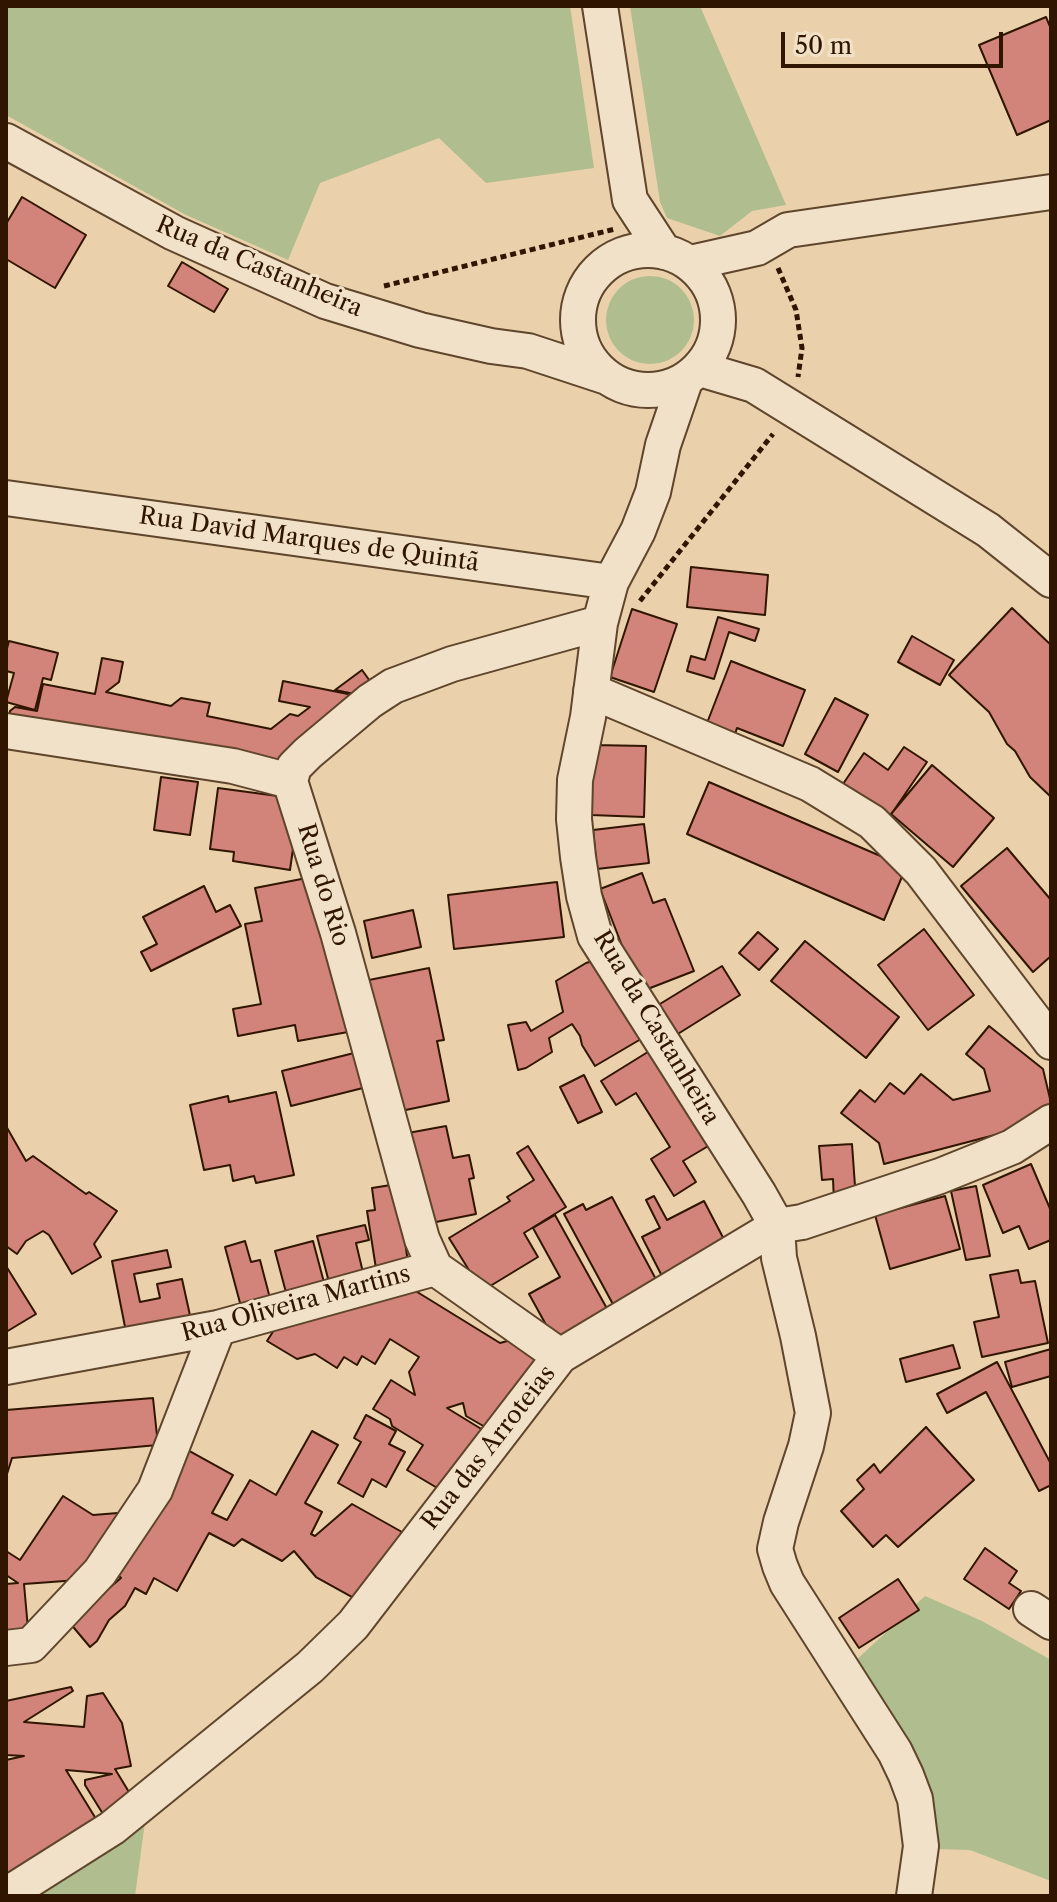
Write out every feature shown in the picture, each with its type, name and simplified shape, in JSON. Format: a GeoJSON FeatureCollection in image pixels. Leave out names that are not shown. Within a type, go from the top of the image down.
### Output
{"type":"FeatureCollection","features":[{"type":"Feature","properties":{"kind":"street"},"geometry":{"type":"LineString","coordinates":[[600,6],[625,214],[610,261]]}},
{"type":"Feature","properties":{"kind":"street","name":"Rua da Castanheira"},"geometry":{"type":"LineString","coordinates":[[6,141],[174,233],[325,301],[420,330],[528,351],[619,383]]}},
{"type":"Feature","properties":{"kind":"street"},"geometry":{"type":"LineString","coordinates":[[663,445],[619,383],[594,365],[578,333],[581,299],[588,284],[610,261],[627,253],[646,250],[677,258],[757,248],[788,230],[1051,192]]}},
{"type":"Feature","properties":{"kind":"street"},"geometry":{"type":"LineString","coordinates":[[625,214],[703,276],[712,292],[717,323],[754,385]]}},
{"type":"Feature","properties":{"kind":"street"},"geometry":{"type":"LineString","coordinates":[[619,383],[650,391],[669,388],[692,375],[710,354],[717,323],[757,248]]}},
{"type":"Feature","properties":{"kind":"street"},"geometry":{"type":"LineString","coordinates":[[528,351],[578,315]]}},
{"type":"Feature","properties":{"kind":"street"},"geometry":{"type":"LineString","coordinates":[[692,375],[754,385],[988,530],[1051,580]]}},
{"type":"Feature","properties":{"kind":"street","name":"Rua da Castanheira"},"geometry":{"type":"LineString","coordinates":[[692,375],[663,445],[653,492],[638,531],[611,582],[600,623],[588,717],[575,780],[574,819],[584,896],[595,936],[777,1226]]}},
{"type":"Feature","properties":{"kind":"street","name":"Rua David Marques de Quintã"},"geometry":{"type":"LineString","coordinates":[[6,498],[611,582]]}},
{"type":"Feature","properties":{"kind":"street"},"geometry":{"type":"LineString","coordinates":[[6,731],[233,766],[290,781],[294,767],[308,753],[370,701],[393,686],[452,664],[600,623]]}},
{"type":"Feature","properties":{"kind":"street"},"geometry":{"type":"LineString","coordinates":[[591,691],[810,784],[872,822],[921,871],[1051,1042]]}},
{"type":"Feature","properties":{"kind":"street","name":"Rua do Rio"},"geometry":{"type":"LineString","coordinates":[[290,781],[338,933],[422,1239],[435,1268]]}},
{"type":"Feature","properties":{"kind":"street","name":"Rua das Arroteias"},"geometry":{"type":"LineString","coordinates":[[6,1895],[112,1828],[310,1667],[353,1625],[560,1356],[777,1226],[802,1222],[940,1176],[1012,1147],[1051,1122]]}},
{"type":"Feature","properties":{"kind":"street"},"geometry":{"type":"LineString","coordinates":[[777,1226],[779,1258],[813,1413],[775,1549],[787,1583],[895,1752],[906,1775],[915,1799],[921,1846],[914,1896]]}},
{"type":"Feature","properties":{"kind":"street","name":"Rua Oliveira Martins"},"geometry":{"type":"LineString","coordinates":[[6,1367],[218,1328],[435,1268],[560,1356]]}},
{"type":"Feature","properties":{"kind":"street"},"geometry":{"type":"LineString","coordinates":[[6,1648],[31,1645],[81,1593],[100,1572],[155,1490],[218,1328]]}},
{"type":"Feature","properties":{"kind":"path"},"geometry":{"type":"LineString","coordinates":[[384,286],[625,214]]}},
{"type":"Feature","properties":{"kind":"path"},"geometry":{"type":"LineString","coordinates":[[757,248],[778,268],[796,310],[802,348],[798,380],[788,374]]}},
{"type":"Feature","properties":{"kind":"path"},"geometry":{"type":"LineString","coordinates":[[600,623],[626,619],[778,428]]}},
{"type":"Feature","properties":{"kind":"green space"},"geometry":{"type":"Polygon","coordinates":[[[6,6],[570,6],[594,168],[486,183],[439,138],[320,183],[288,260],[186,215],[6,115],[6,6]]]}},
{"type":"Feature","properties":{"kind":"green space"},"geometry":{"type":"Polygon","coordinates":[[[630,6],[700,6],[786,205],[752,211],[720,236],[667,218],[660,202],[630,6]]]}},
{"type":"Feature","properties":{"kind":"green space"},"geometry":{"type":"Polygon","coordinates":[[[650,276],[667,280],[681,289],[690,303],[694,320],[690,337],[681,351],[667,360],[650,364],[633,360],[619,351],[610,337],[606,320],[610,303],[619,289],[633,280],[650,276]]]}},
{"type":"Feature","properties":{"kind":"green space"},"geometry":{"type":"Polygon","coordinates":[[[925,1596],[982,1621],[1051,1660],[1051,1881],[970,1850],[934,1849],[852,1664],[925,1596]]]}},
{"type":"Feature","properties":{"kind":"green space"},"geometry":{"type":"Polygon","coordinates":[[[145,1822],[135,1896],[32,1896],[145,1822]]]}},
{"type":"Feature","properties":{"kind":"building"},"geometry":{"type":"Polygon","coordinates":[[[1046,17],[1051,29],[1051,120],[1017,135],[979,45],[1046,17]]]}},
{"type":"Feature","properties":{"kind":"building"},"geometry":{"type":"Polygon","coordinates":[[[22,197],[86,235],[55,288],[6,259],[6,224],[22,197]]]}},
{"type":"Feature","properties":{"kind":"building"},"geometry":{"type":"Polygon","coordinates":[[[182,262],[228,289],[214,312],[168,286],[182,262]]]}},
{"type":"Feature","properties":{"kind":"building"},"geometry":{"type":"Polygon","coordinates":[[[691,567],[768,575],[765,615],[687,607],[691,567]]]}},
{"type":"Feature","properties":{"kind":"building"},"geometry":{"type":"Polygon","coordinates":[[[1012,608],[1051,645],[1051,797],[1030,777],[989,712],[949,675],[1012,608]]]}},
{"type":"Feature","properties":{"kind":"building"},"geometry":{"type":"Polygon","coordinates":[[[632,609],[677,624],[654,692],[610,677],[632,609]]]}},
{"type":"Feature","properties":{"kind":"building"},"geometry":{"type":"Polygon","coordinates":[[[718,617],[759,629],[755,641],[729,632],[714,679],[687,671],[691,656],[705,660],[718,617]]]}},
{"type":"Feature","properties":{"kind":"building"},"geometry":{"type":"Polygon","coordinates":[[[912,636],[954,660],[940,685],[898,662],[912,636]]]}},
{"type":"Feature","properties":{"kind":"building"},"geometry":{"type":"Polygon","coordinates":[[[9,641],[58,653],[51,680],[43,678],[35,710],[6,702],[14,673],[6,671],[9,641]]]}},
{"type":"Feature","properties":{"kind":"building"},"geometry":{"type":"Polygon","coordinates":[[[102,658],[123,662],[119,682],[106,692],[171,706],[181,698],[210,703],[207,716],[271,729],[290,714],[298,716],[310,707],[279,701],[283,681],[348,694],[357,706],[271,773],[8,721],[10,711],[15,707],[37,711],[43,684],[95,694],[102,658]]]}},
{"type":"Feature","properties":{"kind":"building"},"geometry":{"type":"Polygon","coordinates":[[[731,661],[805,690],[783,746],[737,728],[735,734],[707,723],[731,661]]]}},
{"type":"Feature","properties":{"kind":"building"},"geometry":{"type":"Polygon","coordinates":[[[362,670],[375,688],[364,696],[335,690],[362,670]]]}},
{"type":"Feature","properties":{"kind":"building"},"geometry":{"type":"Polygon","coordinates":[[[835,698],[868,715],[838,772],[805,754],[835,698]]]}},
{"type":"Feature","properties":{"kind":"building"},"geometry":{"type":"Polygon","coordinates":[[[593,745],[646,746],[644,817],[591,815],[593,745]]]}},
{"type":"Feature","properties":{"kind":"building"},"geometry":{"type":"Polygon","coordinates":[[[904,747],[927,762],[890,816],[843,784],[864,753],[888,770],[904,747]]]}},
{"type":"Feature","properties":{"kind":"building"},"geometry":{"type":"Polygon","coordinates":[[[932,765],[994,818],[953,867],[891,814],[932,765]]]}},
{"type":"Feature","properties":{"kind":"building"},"geometry":{"type":"Polygon","coordinates":[[[161,777],[198,782],[190,835],[154,830],[161,777]]]}},
{"type":"Feature","properties":{"kind":"building"},"geometry":{"type":"Polygon","coordinates":[[[709,782],[906,867],[884,920],[687,834],[709,782]]]}},
{"type":"Feature","properties":{"kind":"building"},"geometry":{"type":"Polygon","coordinates":[[[218,788],[300,799],[290,870],[233,861],[234,852],[210,849],[218,788]]]}},
{"type":"Feature","properties":{"kind":"building"},"geometry":{"type":"Polygon","coordinates":[[[644,824],[649,863],[597,869],[593,830],[644,824]]]}},
{"type":"Feature","properties":{"kind":"building"},"geometry":{"type":"Polygon","coordinates":[[[1007,848],[1051,900],[1051,956],[1033,972],[961,886],[1007,848]]]}},
{"type":"Feature","properties":{"kind":"building"},"geometry":{"type":"Polygon","coordinates":[[[642,873],[653,903],[665,899],[694,971],[640,992],[600,889],[642,873]]]}},
{"type":"Feature","properties":{"kind":"building"},"geometry":{"type":"Polygon","coordinates":[[[317,876],[348,1032],[298,1041],[295,1025],[238,1036],[233,1009],[261,1004],[245,924],[262,921],[255,888],[317,876]]]}},
{"type":"Feature","properties":{"kind":"building"},"geometry":{"type":"Polygon","coordinates":[[[557,882],[564,937],[454,949],[448,895],[557,882]]]}},
{"type":"Feature","properties":{"kind":"building"},"geometry":{"type":"Polygon","coordinates":[[[204,886],[216,912],[230,905],[241,926],[151,971],[141,952],[157,944],[143,917],[204,886]]]}},
{"type":"Feature","properties":{"kind":"building"},"geometry":{"type":"Polygon","coordinates":[[[413,910],[421,947],[372,958],[364,921],[413,910]]]}},
{"type":"Feature","properties":{"kind":"building"},"geometry":{"type":"Polygon","coordinates":[[[924,929],[974,995],[928,1030],[878,965],[924,929]]]}},
{"type":"Feature","properties":{"kind":"building"},"geometry":{"type":"Polygon","coordinates":[[[758,932],[778,949],[759,970],[739,953],[758,932]]]}},
{"type":"Feature","properties":{"kind":"building"},"geometry":{"type":"Polygon","coordinates":[[[805,941],[899,1017],[866,1058],[771,981],[805,941]]]}},
{"type":"Feature","properties":{"kind":"building"},"geometry":{"type":"Polygon","coordinates":[[[596,960],[641,1039],[595,1066],[572,1024],[549,1038],[552,1052],[518,1070],[508,1025],[526,1022],[531,1031],[563,1012],[556,981],[596,960]]]}},
{"type":"Feature","properties":{"kind":"building"},"geometry":{"type":"Polygon","coordinates":[[[722,966],[740,995],[673,1037],[655,1007],[722,966]]]}},
{"type":"Feature","properties":{"kind":"building"},"geometry":{"type":"Polygon","coordinates":[[[429,968],[444,1040],[437,1041],[449,1101],[396,1112],[369,980],[429,968]]]}},
{"type":"Feature","properties":{"kind":"building"},"geometry":{"type":"Polygon","coordinates":[[[989,1026],[1043,1069],[1051,1103],[1033,1125],[884,1164],[879,1143],[841,1113],[860,1090],[875,1102],[890,1083],[904,1094],[921,1074],[953,1100],[990,1091],[984,1069],[966,1054],[989,1026]]]}},
{"type":"Feature","properties":{"kind":"building"},"geometry":{"type":"Polygon","coordinates":[[[651,1050],[710,1145],[683,1161],[696,1182],[674,1196],[651,1159],[670,1147],[636,1093],[616,1105],[601,1081],[651,1050]]]}},
{"type":"Feature","properties":{"kind":"building"},"geometry":{"type":"Polygon","coordinates":[[[358,1052],[367,1087],[291,1106],[282,1071],[358,1052]]]}},
{"type":"Feature","properties":{"kind":"building"},"geometry":{"type":"Polygon","coordinates":[[[584,1075],[602,1112],[578,1123],[560,1087],[584,1075]]]}},
{"type":"Feature","properties":{"kind":"building"},"geometry":{"type":"Polygon","coordinates":[[[276,1092],[294,1175],[256,1183],[254,1176],[233,1181],[230,1165],[204,1170],[190,1105],[228,1096],[229,1102],[276,1092]]]}},
{"type":"Feature","properties":{"kind":"building"},"geometry":{"type":"Polygon","coordinates":[[[6,1126],[26,1161],[33,1156],[86,1194],[89,1192],[117,1211],[94,1244],[101,1257],[72,1274],[49,1235],[43,1231],[26,1241],[17,1254],[6,1246],[6,1126]]]}},
{"type":"Feature","properties":{"kind":"building"},"geometry":{"type":"Polygon","coordinates":[[[446,1126],[453,1158],[469,1155],[474,1178],[469,1179],[476,1214],[426,1224],[408,1133],[446,1126]]]}},
{"type":"Feature","properties":{"kind":"building"},"geometry":{"type":"Polygon","coordinates":[[[852,1144],[856,1200],[834,1202],[833,1179],[822,1180],[819,1146],[852,1144]]]}},
{"type":"Feature","properties":{"kind":"building"},"geometry":{"type":"Polygon","coordinates":[[[528,1146],[566,1207],[524,1233],[538,1257],[482,1291],[449,1238],[510,1201],[507,1197],[534,1180],[517,1153],[528,1146]]]}},
{"type":"Feature","properties":{"kind":"building"},"geometry":{"type":"Polygon","coordinates":[[[1031,1164],[1051,1211],[1051,1240],[1029,1249],[1019,1226],[1003,1233],[983,1185],[1031,1164]]]}},
{"type":"Feature","properties":{"kind":"building"},"geometry":{"type":"Polygon","coordinates":[[[397,1184],[409,1270],[377,1275],[367,1211],[375,1210],[372,1188],[397,1184]]]}},
{"type":"Feature","properties":{"kind":"building"},"geometry":{"type":"Polygon","coordinates":[[[976,1186],[990,1256],[966,1260],[951,1191],[976,1186]]]}},
{"type":"Feature","properties":{"kind":"building"},"geometry":{"type":"Polygon","coordinates":[[[654,1196],[667,1220],[704,1201],[729,1249],[665,1282],[642,1237],[660,1228],[646,1200],[654,1196]]]}},
{"type":"Feature","properties":{"kind":"building"},"geometry":{"type":"Polygon","coordinates":[[[945,1196],[960,1249],[890,1269],[875,1215],[945,1196]]]}},
{"type":"Feature","properties":{"kind":"building"},"geometry":{"type":"Polygon","coordinates":[[[612,1197],[659,1285],[615,1308],[564,1214],[583,1204],[586,1210],[612,1197]]]}},
{"type":"Feature","properties":{"kind":"building"},"geometry":{"type":"Polygon","coordinates":[[[555,1215],[610,1314],[556,1343],[529,1294],[560,1277],[533,1228],[555,1215]]]}},
{"type":"Feature","properties":{"kind":"building"},"geometry":{"type":"Polygon","coordinates":[[[365,1225],[369,1240],[356,1243],[365,1281],[331,1290],[317,1236],[365,1225]]]}},
{"type":"Feature","properties":{"kind":"building"},"geometry":{"type":"Polygon","coordinates":[[[245,1241],[251,1262],[260,1260],[272,1306],[243,1314],[225,1247],[245,1241]]]}},
{"type":"Feature","properties":{"kind":"building"},"geometry":{"type":"Polygon","coordinates":[[[313,1241],[326,1290],[288,1300],[275,1251],[313,1241]]]}},
{"type":"Feature","properties":{"kind":"building"},"geometry":{"type":"Polygon","coordinates":[[[167,1250],[171,1267],[134,1274],[140,1302],[160,1298],[157,1284],[182,1279],[193,1329],[128,1342],[112,1261],[167,1250]]]}},
{"type":"Feature","properties":{"kind":"building"},"geometry":{"type":"Polygon","coordinates":[[[6,1266],[36,1314],[6,1332],[6,1266]]]}},
{"type":"Feature","properties":{"kind":"building"},"geometry":{"type":"Polygon","coordinates":[[[1018,1270],[1021,1283],[1035,1281],[1048,1343],[982,1357],[974,1322],[999,1317],[990,1275],[1018,1270]]]}},
{"type":"Feature","properties":{"kind":"building"},"geometry":{"type":"Polygon","coordinates":[[[414,1290],[500,1343],[511,1340],[537,1356],[492,1431],[466,1416],[463,1403],[447,1408],[483,1430],[444,1492],[407,1470],[423,1445],[392,1426],[390,1419],[373,1409],[391,1380],[415,1395],[409,1372],[419,1357],[390,1339],[375,1364],[362,1356],[357,1365],[344,1357],[337,1368],[315,1354],[297,1359],[267,1341],[276,1327],[414,1290]]]}},
{"type":"Feature","properties":{"kind":"building"},"geometry":{"type":"Polygon","coordinates":[[[953,1345],[960,1368],[906,1382],[900,1359],[953,1345]]]}},
{"type":"Feature","properties":{"kind":"building"},"geometry":{"type":"Polygon","coordinates":[[[1051,1349],[1051,1376],[1012,1387],[1005,1362],[1051,1349]]]}},
{"type":"Feature","properties":{"kind":"building"},"geometry":{"type":"Polygon","coordinates":[[[997,1362],[1051,1464],[1051,1485],[1039,1491],[986,1392],[947,1413],[937,1394],[997,1362]]]}},
{"type":"Feature","properties":{"kind":"building"},"geometry":{"type":"Polygon","coordinates":[[[153,1398],[158,1445],[12,1458],[6,1477],[6,1410],[153,1398]]]}},
{"type":"Feature","properties":{"kind":"building"},"geometry":{"type":"Polygon","coordinates":[[[366,1415],[396,1431],[389,1444],[405,1452],[386,1487],[372,1479],[363,1497],[338,1483],[361,1442],[354,1438],[366,1415]]]}},
{"type":"Feature","properties":{"kind":"building"},"geometry":{"type":"Polygon","coordinates":[[[926,1427],[974,1480],[898,1547],[886,1535],[873,1547],[841,1511],[864,1489],[857,1480],[874,1464],[880,1473],[926,1427]]]}},
{"type":"Feature","properties":{"kind":"building"},"geometry":{"type":"Polygon","coordinates":[[[312,1431],[338,1445],[305,1503],[322,1512],[311,1534],[315,1536],[352,1504],[402,1532],[363,1603],[316,1577],[294,1551],[282,1561],[242,1539],[234,1546],[209,1533],[177,1591],[154,1578],[146,1594],[135,1588],[125,1606],[109,1620],[90,1647],[69,1622],[121,1578],[116,1573],[186,1449],[233,1475],[212,1513],[227,1520],[250,1480],[276,1495],[312,1431]]]}},
{"type":"Feature","properties":{"kind":"building"},"geometry":{"type":"Polygon","coordinates":[[[63,1496],[93,1515],[118,1513],[119,1526],[92,1579],[24,1584],[29,1640],[6,1642],[6,1584],[18,1583],[6,1575],[6,1551],[20,1560],[63,1496]]]}},
{"type":"Feature","properties":{"kind":"building"},"geometry":{"type":"Polygon","coordinates":[[[985,1548],[1017,1571],[1009,1583],[1021,1591],[1009,1609],[964,1579],[985,1548]]]}},
{"type":"Feature","properties":{"kind":"building"},"geometry":{"type":"Polygon","coordinates":[[[898,1579],[919,1610],[859,1648],[839,1618],[898,1579]]]}},
{"type":"Feature","properties":{"kind":"building"},"geometry":{"type":"Polygon","coordinates":[[[71,1687],[73,1691],[24,1722],[84,1727],[87,1696],[103,1693],[122,1723],[131,1766],[115,1769],[132,1797],[103,1814],[85,1780],[112,1774],[66,1770],[101,1827],[6,1886],[6,1760],[24,1756],[6,1755],[6,1701],[71,1687]]]}}]}
